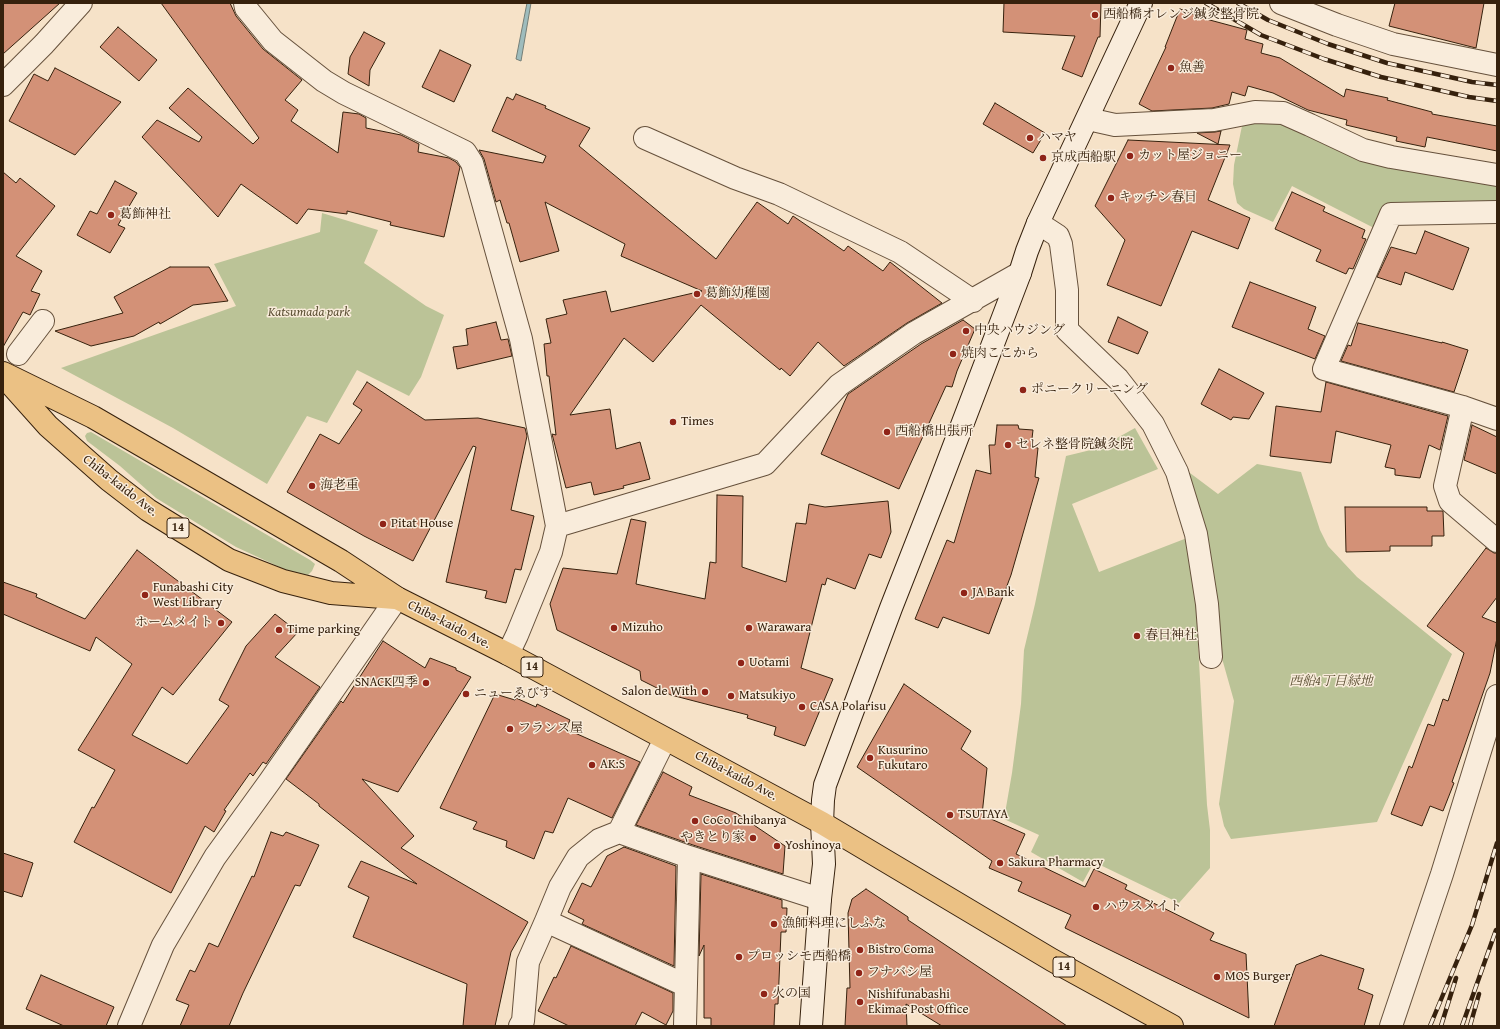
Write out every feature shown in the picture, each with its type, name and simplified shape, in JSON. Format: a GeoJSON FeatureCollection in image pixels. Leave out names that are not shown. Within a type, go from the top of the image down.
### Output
{"type":"FeatureCollection","features":[{"type":"Feature","properties":{"kind":"highway","name":"Chiba-kaido Ave."},"geometry":{"type":"LineString","coordinates":[[3,374],[93,417],[341,561],[397,598],[508,654],[822,823],[1052,960],[1172,1026]]}},
{"type":"Feature","properties":{"kind":"highway","name":"Chiba-kaido Ave."},"geometry":{"type":"LineString","coordinates":[[3,374],[48,426],[109,480],[148,510],[229,560],[283,581],[331,593],[397,598]]}},
{"type":"Feature","properties":{"kind":"street"},"geometry":{"type":"LineString","coordinates":[[3,85],[44,44],[81,3]]}},
{"type":"Feature","properties":{"kind":"street"},"geometry":{"type":"LineString","coordinates":[[245,3],[246,8],[273,40],[324,81],[344,93],[465,152],[472,163],[520,339],[557,526],[551,552],[508,654]]}},
{"type":"Feature","properties":{"kind":"street"},"geometry":{"type":"LineString","coordinates":[[811,1026],[824,864],[822,823],[825,785],[891,608],[936,496],[1038,223],[1141,3]]}},
{"type":"Feature","properties":{"kind":"street"},"geometry":{"type":"LineString","coordinates":[[1281,3],[1337,25],[1393,44],[1497,65]]}},
{"type":"Feature","properties":{"kind":"street"},"geometry":{"type":"LineString","coordinates":[[1088,119],[1115,125],[1214,120],[1255,112],[1282,114],[1310,125],[1363,150],[1391,157],[1497,175]]}},
{"type":"Feature","properties":{"kind":"street"},"geometry":{"type":"LineString","coordinates":[[645,138],[735,178],[779,194],[900,252],[973,301]]}},
{"type":"Feature","properties":{"kind":"street"},"geometry":{"type":"LineString","coordinates":[[1497,212],[1391,214],[1324,369],[1463,407],[1497,418]]}},
{"type":"Feature","properties":{"kind":"street"},"geometry":{"type":"LineString","coordinates":[[1038,223],[1058,236],[1061,244],[1068,290],[1067,330],[1123,385],[1153,424],[1177,472],[1196,534],[1207,604],[1211,656]]}},
{"type":"Feature","properties":{"kind":"street"},"geometry":{"type":"LineString","coordinates":[[557,526],[764,464],[839,385],[914,333],[973,301],[1020,273]]}},
{"type":"Feature","properties":{"kind":"street"},"geometry":{"type":"LineString","coordinates":[[18,354],[43,321]]}},
{"type":"Feature","properties":{"kind":"street"},"geometry":{"type":"LineString","coordinates":[[1463,407],[1445,486],[1450,501],[1497,541]]}},
{"type":"Feature","properties":{"kind":"street"},"geometry":{"type":"LineString","coordinates":[[129,1026],[163,945],[215,857],[270,781],[397,598]]}},
{"type":"Feature","properties":{"kind":"street"},"geometry":{"type":"LineString","coordinates":[[1391,1026],[1442,874],[1497,696]]}},
{"type":"Feature","properties":{"kind":"street"},"geometry":{"type":"LineString","coordinates":[[619,832],[665,738]]}},
{"type":"Feature","properties":{"kind":"street"},"geometry":{"type":"LineString","coordinates":[[526,1024],[528,962],[560,887],[578,857],[599,840],[619,832],[689,857],[820,899]]}},
{"type":"Feature","properties":{"kind":"street"},"geometry":{"type":"LineString","coordinates":[[685,1026],[689,857]]}},
{"type":"Feature","properties":{"kind":"street"},"geometry":{"type":"LineString","coordinates":[[546,921],[685,984]]}},
{"type":"Feature","properties":{"kind":"green space"},"geometry":{"type":"Polygon","coordinates":[[[1260,118],[1497,182],[1497,205],[1374,228],[1292,186],[1273,222],[1244,209],[1237,203],[1233,184],[1234,165],[1243,121],[1260,118]]]}},
{"type":"Feature","properties":{"kind":"green space","name":"Katsumada park"},"geometry":{"type":"Polygon","coordinates":[[[322,213],[378,230],[364,263],[426,306],[444,315],[421,377],[409,396],[357,370],[327,423],[307,416],[267,484],[173,428],[61,368],[236,306],[214,264],[320,232],[322,213]]]}},
{"type":"Feature","properties":{"kind":"green space"},"geometry":{"type":"Polygon","coordinates":[[[1135,428],[1158,469],[1072,504],[1099,572],[1187,538],[1196,607],[1207,805],[1210,830],[1210,868],[1179,903],[1094,862],[1083,882],[1031,852],[1039,835],[1004,819],[1021,704],[1024,650],[1066,456],[1099,448],[1135,428]]]}},
{"type":"Feature","properties":{"kind":"green space"},"geometry":{"type":"Polygon","coordinates":[[[91,432],[310,560],[315,564],[312,571],[308,575],[286,570],[236,547],[156,498],[120,466],[87,441],[85,436],[87,433],[91,432]]]}},
{"type":"Feature","properties":{"kind":"green space","name":"西船4丁目緑地"},"geometry":{"type":"Polygon","coordinates":[[[1178,464],[1218,494],[1257,464],[1301,472],[1320,530],[1328,546],[1357,577],[1452,654],[1377,822],[1231,839],[1224,826],[1219,804],[1234,701],[1212,623],[1178,464]]]}},
{"type":"Feature","properties":{"kind":"water"},"geometry":{"type":"Polygon","coordinates":[[[527,3],[531,3],[521,61],[516,59],[527,3]]]}},
{"type":"Feature","properties":{"kind":"building"},"geometry":{"type":"Polygon","coordinates":[[[3,3],[60,3],[3,54],[3,3]]]}},
{"type":"Feature","properties":{"kind":"building"},"geometry":{"type":"Polygon","coordinates":[[[161,3],[230,3],[236,16],[263,49],[302,80],[285,100],[298,110],[291,121],[338,153],[343,112],[359,114],[366,118],[366,128],[401,135],[419,144],[418,152],[449,158],[456,162],[460,167],[444,237],[390,225],[391,222],[347,211],[347,214],[308,209],[297,224],[241,184],[218,217],[142,137],[157,120],[199,142],[202,137],[169,108],[188,88],[253,144],[259,138],[161,3]]]}},
{"type":"Feature","properties":{"kind":"building"},"geometry":{"type":"Polygon","coordinates":[[[1004,3],[1101,3],[1100,37],[1098,37],[1082,77],[1062,69],[1075,36],[1003,32],[1004,3]]]}},
{"type":"Feature","properties":{"kind":"building"},"geometry":{"type":"Polygon","coordinates":[[[1395,3],[1484,3],[1476,48],[1389,26],[1395,3]]]}},
{"type":"Feature","properties":{"kind":"building"},"geometry":{"type":"Polygon","coordinates":[[[1180,9],[1206,19],[1247,30],[1245,39],[1263,44],[1261,53],[1280,58],[1344,97],[1346,89],[1388,98],[1387,100],[1432,112],[1432,114],[1497,126],[1497,151],[1427,137],[1425,147],[1396,141],[1397,137],[1346,125],[1347,120],[1308,110],[1273,93],[1248,86],[1245,96],[1232,92],[1229,104],[1212,108],[1152,111],[1139,104],[1166,47],[1180,9]]]}},
{"type":"Feature","properties":{"kind":"building"},"geometry":{"type":"Polygon","coordinates":[[[118,27],[157,60],[139,81],[100,47],[118,27]]]}},
{"type":"Feature","properties":{"kind":"building"},"geometry":{"type":"Polygon","coordinates":[[[364,32],[385,43],[370,70],[369,86],[348,74],[350,57],[364,32]]]}},
{"type":"Feature","properties":{"kind":"building"},"geometry":{"type":"Polygon","coordinates":[[[440,50],[471,65],[454,102],[422,87],[440,50]]]}},
{"type":"Feature","properties":{"kind":"building"},"geometry":{"type":"Polygon","coordinates":[[[55,68],[121,102],[75,155],[9,121],[34,74],[48,81],[55,68]]]}},
{"type":"Feature","properties":{"kind":"building"},"geometry":{"type":"Polygon","coordinates":[[[516,94],[546,106],[545,108],[590,128],[579,146],[716,259],[757,202],[788,224],[793,216],[844,251],[848,246],[883,271],[890,262],[942,303],[907,323],[844,366],[818,342],[790,376],[781,368],[780,370],[701,305],[653,362],[624,338],[570,415],[610,409],[616,449],[640,442],[650,479],[623,486],[624,488],[594,495],[591,482],[566,488],[552,434],[556,435],[549,376],[547,376],[544,344],[551,343],[546,319],[567,314],[563,300],[606,291],[611,312],[702,291],[621,256],[625,244],[545,202],[559,251],[520,262],[509,223],[507,223],[500,200],[496,202],[484,159],[479,150],[543,163],[546,156],[492,131],[507,97],[513,100],[516,94]]]}},
{"type":"Feature","properties":{"kind":"building"},"geometry":{"type":"Polygon","coordinates":[[[995,103],[1045,133],[1033,153],[983,124],[995,103]]]}},
{"type":"Feature","properties":{"kind":"building"},"geometry":{"type":"Polygon","coordinates":[[[1221,131],[1218,144],[1197,133],[1215,132],[1221,131]]]}},
{"type":"Feature","properties":{"kind":"building"},"geometry":{"type":"Polygon","coordinates":[[[1128,140],[1230,145],[1208,200],[1250,218],[1238,249],[1192,231],[1161,306],[1107,285],[1125,240],[1095,206],[1128,140]]]}},
{"type":"Feature","properties":{"kind":"building"},"geometry":{"type":"Polygon","coordinates":[[[3,172],[16,183],[20,178],[55,206],[16,256],[42,271],[31,291],[40,294],[30,315],[23,312],[3,347],[3,172]]]}},
{"type":"Feature","properties":{"kind":"building","name":"葛飾神社"},"geometry":{"type":"Polygon","coordinates":[[[115,181],[137,193],[118,225],[125,228],[110,253],[77,235],[90,211],[97,214],[115,181]]]}},
{"type":"Feature","properties":{"kind":"building"},"geometry":{"type":"Polygon","coordinates":[[[1292,192],[1325,207],[1323,211],[1365,230],[1362,238],[1366,239],[1353,269],[1349,268],[1346,274],[1316,261],[1321,250],[1275,229],[1292,192]]]}},
{"type":"Feature","properties":{"kind":"building"},"geometry":{"type":"Polygon","coordinates":[[[1425,231],[1469,248],[1453,290],[1405,272],[1401,285],[1377,277],[1391,247],[1416,254],[1425,231]]]}},
{"type":"Feature","properties":{"kind":"building"},"geometry":{"type":"Polygon","coordinates":[[[170,267],[209,267],[228,301],[193,305],[160,324],[159,322],[134,336],[91,346],[55,331],[123,313],[114,297],[170,267]]]}},
{"type":"Feature","properties":{"kind":"building"},"geometry":{"type":"Polygon","coordinates":[[[1250,282],[1316,307],[1308,329],[1325,336],[1315,359],[1232,327],[1250,282]]]}},
{"type":"Feature","properties":{"kind":"building"},"geometry":{"type":"Polygon","coordinates":[[[1118,317],[1148,332],[1138,354],[1108,342],[1118,317]]]}},
{"type":"Feature","properties":{"kind":"building"},"geometry":{"type":"Polygon","coordinates":[[[963,320],[975,329],[957,371],[952,387],[946,386],[899,489],[821,454],[848,394],[921,344],[963,320]]]}},
{"type":"Feature","properties":{"kind":"building"},"geometry":{"type":"Polygon","coordinates":[[[496,322],[501,340],[508,339],[512,356],[457,369],[453,347],[468,345],[466,329],[496,322]]]}},
{"type":"Feature","properties":{"kind":"building"},"geometry":{"type":"Polygon","coordinates":[[[1358,323],[1442,342],[1468,350],[1454,392],[1341,361],[1348,345],[1351,346],[1358,323]]]}},
{"type":"Feature","properties":{"kind":"building"},"geometry":{"type":"Polygon","coordinates":[[[1219,369],[1264,393],[1249,419],[1233,417],[1231,420],[1201,404],[1219,369]]]}},
{"type":"Feature","properties":{"kind":"building"},"geometry":{"type":"Polygon","coordinates":[[[367,382],[425,420],[478,418],[525,428],[527,436],[511,510],[534,516],[521,570],[515,569],[506,603],[485,598],[487,591],[446,582],[476,447],[473,446],[413,561],[364,536],[287,492],[320,434],[339,444],[362,410],[353,404],[367,382]]]}},
{"type":"Feature","properties":{"kind":"building"},"geometry":{"type":"Polygon","coordinates":[[[1326,382],[1448,416],[1440,450],[1429,445],[1420,478],[1395,475],[1395,469],[1385,467],[1391,445],[1336,431],[1331,463],[1270,456],[1276,406],[1321,412],[1326,382]]]}},
{"type":"Feature","properties":{"kind":"building"},"geometry":{"type":"Polygon","coordinates":[[[997,425],[1018,425],[1019,429],[1033,430],[1031,447],[1038,448],[1035,477],[1039,478],[1011,575],[989,634],[943,617],[938,628],[915,619],[947,540],[954,543],[976,470],[991,474],[989,445],[995,445],[997,425]]]}},
{"type":"Feature","properties":{"kind":"building"},"geometry":{"type":"Polygon","coordinates":[[[1472,425],[1497,437],[1497,474],[1464,460],[1472,425]]]}},
{"type":"Feature","properties":{"kind":"building"},"geometry":{"type":"Polygon","coordinates":[[[717,495],[743,496],[742,567],[786,582],[796,523],[806,524],[809,504],[825,507],[888,501],[891,532],[881,558],[869,554],[855,589],[827,578],[825,585],[822,584],[801,668],[833,679],[805,746],[774,735],[776,727],[747,718],[748,715],[671,695],[641,680],[640,671],[557,630],[550,604],[563,568],[617,574],[631,519],[646,522],[636,584],[705,599],[710,562],[716,563],[717,495]]]}},
{"type":"Feature","properties":{"kind":"building"},"geometry":{"type":"Polygon","coordinates":[[[1345,507],[1427,507],[1427,511],[1443,511],[1444,536],[1432,536],[1432,546],[1390,546],[1390,551],[1346,552],[1345,507]]]}},
{"type":"Feature","properties":{"kind":"building"},"geometry":{"type":"Polygon","coordinates":[[[1486,548],[1494,553],[1497,553],[1497,597],[1482,617],[1497,623],[1497,638],[1490,673],[1452,782],[1454,783],[1443,811],[1430,806],[1422,826],[1391,814],[1409,766],[1412,768],[1428,724],[1434,726],[1443,699],[1448,701],[1464,653],[1427,626],[1486,548]]]}},
{"type":"Feature","properties":{"kind":"building"},"geometry":{"type":"Polygon","coordinates":[[[137,550],[232,622],[173,695],[162,687],[132,735],[187,764],[229,706],[219,700],[246,646],[275,614],[298,632],[275,657],[320,687],[266,764],[263,762],[253,776],[250,773],[224,810],[226,811],[214,832],[205,826],[171,893],[74,842],[92,807],[94,808],[115,770],[78,750],[132,664],[96,637],[90,651],[3,614],[3,582],[37,594],[36,597],[85,619],[137,550]]]}},
{"type":"Feature","properties":{"kind":"building"},"geometry":{"type":"Polygon","coordinates":[[[383,641],[425,668],[430,658],[456,668],[456,670],[471,677],[398,792],[362,779],[414,836],[401,848],[528,922],[511,952],[495,1026],[463,1026],[467,984],[353,937],[369,897],[348,887],[361,861],[417,884],[286,779],[341,701],[343,703],[383,641]]]}},
{"type":"Feature","properties":{"kind":"building"},"geometry":{"type":"Polygon","coordinates":[[[904,684],[971,731],[961,749],[987,768],[982,815],[1025,834],[1016,854],[1085,887],[1094,869],[1127,885],[1125,889],[1214,933],[1210,940],[1246,954],[1249,1018],[1065,928],[1071,915],[1018,891],[1022,882],[989,868],[992,861],[857,767],[904,684]]]}},
{"type":"Feature","properties":{"kind":"building"},"geometry":{"type":"Polygon","coordinates":[[[495,694],[515,700],[516,698],[536,707],[537,704],[570,720],[566,729],[640,762],[612,818],[568,798],[553,833],[545,831],[534,859],[506,847],[507,841],[473,829],[477,822],[440,808],[495,694]]]}},
{"type":"Feature","properties":{"kind":"building"},"geometry":{"type":"Polygon","coordinates":[[[663,772],[692,787],[689,795],[736,813],[785,846],[783,874],[636,825],[663,772]]]}},
{"type":"Feature","properties":{"kind":"building"},"geometry":{"type":"Polygon","coordinates":[[[271,832],[283,836],[286,832],[319,845],[300,886],[295,885],[243,993],[229,1026],[180,1026],[189,1005],[176,1000],[190,970],[195,972],[209,943],[218,947],[252,876],[254,877],[271,832]]]}},
{"type":"Feature","properties":{"kind":"building"},"geometry":{"type":"Polygon","coordinates":[[[624,847],[676,866],[674,966],[582,924],[584,920],[568,912],[582,883],[591,887],[607,856],[624,847]]]}},
{"type":"Feature","properties":{"kind":"building"},"geometry":{"type":"Polygon","coordinates":[[[3,853],[33,863],[22,897],[3,891],[3,853]]]}},
{"type":"Feature","properties":{"kind":"building"},"geometry":{"type":"Polygon","coordinates":[[[701,874],[782,900],[782,908],[787,908],[786,932],[781,932],[778,1004],[775,1004],[774,1026],[711,1026],[711,1018],[704,1018],[704,945],[699,956],[701,874]]]}},
{"type":"Feature","properties":{"kind":"building"},"geometry":{"type":"Polygon","coordinates":[[[866,889],[908,917],[908,920],[1067,1026],[942,1026],[906,1004],[907,1026],[845,1026],[847,988],[850,988],[848,913],[852,899],[866,889]]]}},
{"type":"Feature","properties":{"kind":"building"},"geometry":{"type":"Polygon","coordinates":[[[571,946],[673,993],[673,1011],[666,1025],[642,1012],[635,1026],[569,1026],[538,1011],[571,946]]]}},
{"type":"Feature","properties":{"kind":"building"},"geometry":{"type":"Polygon","coordinates":[[[1321,955],[1364,969],[1358,989],[1373,995],[1364,1026],[1274,1026],[1296,965],[1321,955]]]}},
{"type":"Feature","properties":{"kind":"building"},"geometry":{"type":"Polygon","coordinates":[[[41,975],[114,1007],[106,1026],[64,1026],[26,1009],[41,975]]]}},
{"type":"Feature","properties":{"kind":"railway"},"geometry":{"type":"LineString","coordinates":[[1206,3],[1261,35],[1324,59],[1381,77],[1469,97],[1497,101]]}},
{"type":"Feature","properties":{"kind":"railway"},"geometry":{"type":"LineString","coordinates":[[1238,3],[1268,20],[1328,44],[1387,63],[1472,82],[1497,85]]}},
{"type":"Feature","properties":{"kind":"railway"},"geometry":{"type":"LineString","coordinates":[[1430,1026],[1472,925],[1497,843]]}},
{"type":"Feature","properties":{"kind":"railway"},"geometry":{"type":"LineString","coordinates":[[1462,1026],[1496,930]]}},
{"type":"Feature","properties":{"kind":"railway"},"geometry":{"type":"LineString","coordinates":[[1441,1026],[1456,978]]}},
{"type":"Feature","properties":{"kind":"railway"},"geometry":{"type":"LineString","coordinates":[[1470,1026],[1479,994]]}},
{"type":"Feature","properties":{"kind":"place","name":"西船橋オレンジ鍼灸整骨院"},"geometry":{"type":"Point","coordinates":[1095,15]}},
{"type":"Feature","properties":{"kind":"place","name":"魚善"},"geometry":{"type":"Point","coordinates":[1171,68]}},
{"type":"Feature","properties":{"kind":"place","name":"ハマヤ"},"geometry":{"type":"Point","coordinates":[1030,138]}},
{"type":"Feature","properties":{"kind":"place","name":"カット屋ジョニー"},"geometry":{"type":"Point","coordinates":[1130,156]}},
{"type":"Feature","properties":{"kind":"place","name":"京成西船駅"},"geometry":{"type":"Point","coordinates":[1043,158]}},
{"type":"Feature","properties":{"kind":"place","name":"キッチン春日"},"geometry":{"type":"Point","coordinates":[1111,198]}},
{"type":"Feature","properties":{"kind":"place","name":"葛飾神社"},"geometry":{"type":"Point","coordinates":[111,215]}},
{"type":"Feature","properties":{"kind":"place","name":"葛飾幼稚園"},"geometry":{"type":"Point","coordinates":[697,294]}},
{"type":"Feature","properties":{"kind":"place","name":"中央ハウジング"},"geometry":{"type":"Point","coordinates":[966,331]}},
{"type":"Feature","properties":{"kind":"place","name":"焼肉ここから"},"geometry":{"type":"Point","coordinates":[953,354]}},
{"type":"Feature","properties":{"kind":"place","name":"ポニークリーニング"},"geometry":{"type":"Point","coordinates":[1023,390]}},
{"type":"Feature","properties":{"kind":"place","name":"Times"},"geometry":{"type":"Point","coordinates":[673,422]}},
{"type":"Feature","properties":{"kind":"place","name":"西船橋出張所"},"geometry":{"type":"Point","coordinates":[887,432]}},
{"type":"Feature","properties":{"kind":"place","name":"セレネ整骨院鍼灸院"},"geometry":{"type":"Point","coordinates":[1008,445]}},
{"type":"Feature","properties":{"kind":"place","name":"海老重"},"geometry":{"type":"Point","coordinates":[312,486]}},
{"type":"Feature","properties":{"kind":"place","name":"Pitat House"},"geometry":{"type":"Point","coordinates":[383,524]}},
{"type":"Feature","properties":{"kind":"place","name":"JA Bank"},"geometry":{"type":"Point","coordinates":[964,593]}},
{"type":"Feature","properties":{"kind":"place","name":"Funabashi City West Library"},"geometry":{"type":"Point","coordinates":[145,595]}},
{"type":"Feature","properties":{"kind":"place","name":"ホームメイト"},"geometry":{"type":"Point","coordinates":[221,623]}},
{"type":"Feature","properties":{"kind":"place","name":"Mizuho"},"geometry":{"type":"Point","coordinates":[614,628]}},
{"type":"Feature","properties":{"kind":"place","name":"Warawara"},"geometry":{"type":"Point","coordinates":[749,628]}},
{"type":"Feature","properties":{"kind":"place","name":"Time parking"},"geometry":{"type":"Point","coordinates":[279,630]}},
{"type":"Feature","properties":{"kind":"place","name":"春日神社"},"geometry":{"type":"Point","coordinates":[1137,636]}},
{"type":"Feature","properties":{"kind":"place","name":"Uotami"},"geometry":{"type":"Point","coordinates":[741,663]}},
{"type":"Feature","properties":{"kind":"place","name":"SNACK四季"},"geometry":{"type":"Point","coordinates":[426,683]}},
{"type":"Feature","properties":{"kind":"place","name":"Salon de With"},"geometry":{"type":"Point","coordinates":[705,692]}},
{"type":"Feature","properties":{"kind":"place","name":"ニューゑびす"},"geometry":{"type":"Point","coordinates":[466,694]}},
{"type":"Feature","properties":{"kind":"place","name":"Matsukiyo"},"geometry":{"type":"Point","coordinates":[731,696]}},
{"type":"Feature","properties":{"kind":"place","name":"CASA Polarisu"},"geometry":{"type":"Point","coordinates":[802,707]}},
{"type":"Feature","properties":{"kind":"place","name":"フランス屋"},"geometry":{"type":"Point","coordinates":[510,729]}},
{"type":"Feature","properties":{"kind":"place","name":"Kusurino Fukutaro"},"geometry":{"type":"Point","coordinates":[870,758]}},
{"type":"Feature","properties":{"kind":"place","name":"AK:S"},"geometry":{"type":"Point","coordinates":[592,765]}},
{"type":"Feature","properties":{"kind":"place","name":"TSUTAYA"},"geometry":{"type":"Point","coordinates":[950,815]}},
{"type":"Feature","properties":{"kind":"place","name":"CoCo Ichibanya"},"geometry":{"type":"Point","coordinates":[695,821]}},
{"type":"Feature","properties":{"kind":"place","name":"やきとり家"},"geometry":{"type":"Point","coordinates":[753,838]}},
{"type":"Feature","properties":{"kind":"place","name":"Yoshinoya"},"geometry":{"type":"Point","coordinates":[777,846]}},
{"type":"Feature","properties":{"kind":"place","name":"Sakura Pharmacy"},"geometry":{"type":"Point","coordinates":[1000,863]}},
{"type":"Feature","properties":{"kind":"place","name":"ハウスメイト"},"geometry":{"type":"Point","coordinates":[1096,907]}},
{"type":"Feature","properties":{"kind":"place","name":"漁師料理にしふな"},"geometry":{"type":"Point","coordinates":[774,924]}},
{"type":"Feature","properties":{"kind":"place","name":"Bistro Coma"},"geometry":{"type":"Point","coordinates":[860,950]}},
{"type":"Feature","properties":{"kind":"place","name":"プロッシモ西船橋"},"geometry":{"type":"Point","coordinates":[739,957]}},
{"type":"Feature","properties":{"kind":"place","name":"フナバシ屋"},"geometry":{"type":"Point","coordinates":[859,973]}},
{"type":"Feature","properties":{"kind":"place","name":"MOS Burger"},"geometry":{"type":"Point","coordinates":[1217,977]}},
{"type":"Feature","properties":{"kind":"place","name":"火の国"},"geometry":{"type":"Point","coordinates":[764,994]}},
{"type":"Feature","properties":{"kind":"place","name":"Nishifunabashi Ekimae Post Office"},"geometry":{"type":"Point","coordinates":[860,1002]}}]}
